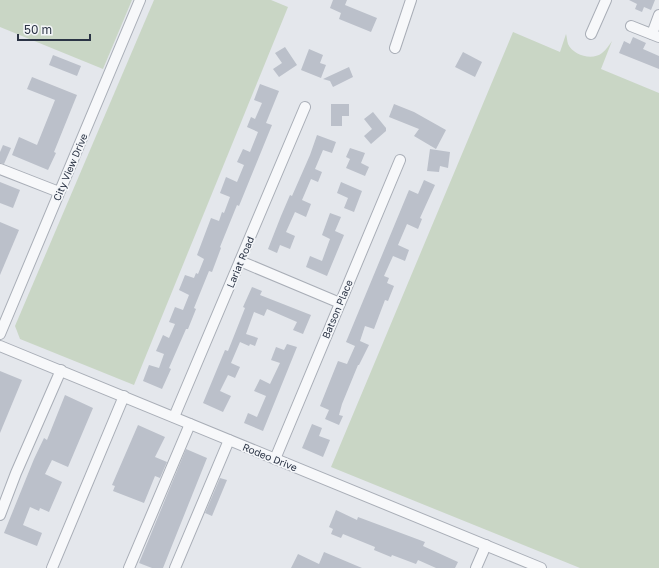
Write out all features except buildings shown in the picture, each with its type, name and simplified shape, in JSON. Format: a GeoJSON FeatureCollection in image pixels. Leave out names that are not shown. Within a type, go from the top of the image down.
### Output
{"type":"FeatureCollection","features":[{"type":"Feature","properties":{"kind":"street","name":"City View Drive"},"geometry":{"type":"LineString","coordinates":[[0,334],[140,0]]}},
{"type":"Feature","properties":{"kind":"street"},"geometry":{"type":"LineString","coordinates":[[395,48],[411,0]]}},
{"type":"Feature","properties":{"kind":"street"},"geometry":{"type":"LineString","coordinates":[[591,34],[606,0]]}},
{"type":"Feature","properties":{"kind":"street"},"geometry":{"type":"LineString","coordinates":[[631,26],[655,36],[659,15]]}},
{"type":"Feature","properties":{"kind":"street","name":"Lariat Road"},"geometry":{"type":"LineString","coordinates":[[174,417],[304,107]]}},
{"type":"Feature","properties":{"kind":"street","name":"Batson Place"},"geometry":{"type":"LineString","coordinates":[[275,459],[400,160]]}},
{"type":"Feature","properties":{"kind":"street"},"geometry":{"type":"LineString","coordinates":[[0,169],[59,192]]}},
{"type":"Feature","properties":{"kind":"street"},"geometry":{"type":"LineString","coordinates":[[240,261],[340,303]]}},
{"type":"Feature","properties":{"kind":"street","name":"Rodeo Drive"},"geometry":{"type":"LineString","coordinates":[[0,346],[541,568]]}},
{"type":"Feature","properties":{"kind":"street"},"geometry":{"type":"LineString","coordinates":[[0,515],[4,491],[61,370]]}},
{"type":"Feature","properties":{"kind":"street"},"geometry":{"type":"LineString","coordinates":[[52,568],[124,396]]}},
{"type":"Feature","properties":{"kind":"street"},"geometry":{"type":"LineString","coordinates":[[129,568],[190,424]]}},
{"type":"Feature","properties":{"kind":"street"},"geometry":{"type":"LineString","coordinates":[[175,568],[229,440]]}},
{"type":"Feature","properties":{"kind":"street"},"geometry":{"type":"LineString","coordinates":[[476,568],[486,545]]}},
{"type":"Feature","properties":{"kind":"green space"},"geometry":{"type":"Polygon","coordinates":[[[0,0],[132,0],[103,69],[0,27],[0,0]]]}},
{"type":"Feature","properties":{"kind":"green space"},"geometry":{"type":"Polygon","coordinates":[[[154,0],[271,0],[288,7],[134,385],[20,339],[15,326],[154,0]]]}},
{"type":"Feature","properties":{"kind":"green space"},"geometry":{"type":"Polygon","coordinates":[[[513,32],[560,52],[566,34],[570,48],[578,54],[588,57],[593,57],[602,53],[612,41],[601,69],[659,93],[659,568],[580,568],[331,467],[513,32]]]}}]}
